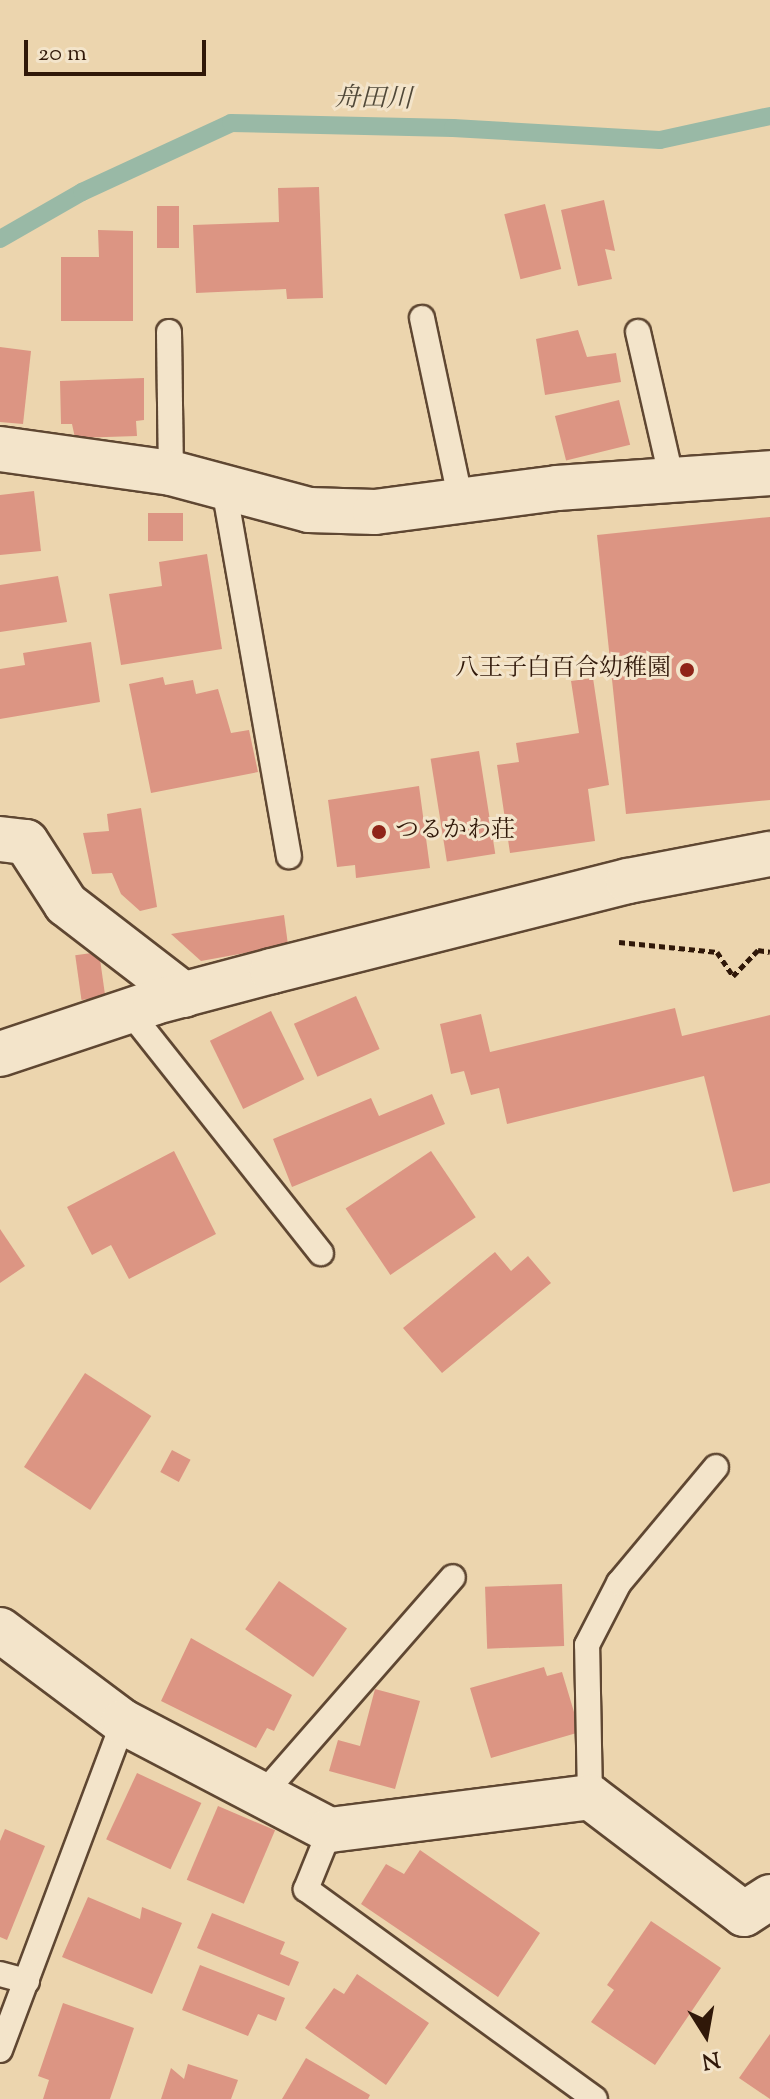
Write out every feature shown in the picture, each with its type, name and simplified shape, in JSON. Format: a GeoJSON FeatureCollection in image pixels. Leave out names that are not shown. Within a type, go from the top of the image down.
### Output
{"type":"FeatureCollection","features":[{"type":"Feature","properties":{"kind":"street"},"geometry":{"type":"LineString","coordinates":[[0,449],[171,473],[309,510],[375,512],[672,480],[770,473]]}},
{"type":"Feature","properties":{"kind":"street"},"geometry":{"type":"LineString","coordinates":[[0,839],[26,842],[66,904],[184,995]]}},
{"type":"Feature","properties":{"kind":"street"},"geometry":{"type":"LineString","coordinates":[[0,1054],[184,995],[628,881],[770,854]]}},
{"type":"Feature","properties":{"kind":"street"},"geometry":{"type":"LineString","coordinates":[[0,1630],[123,1722],[330,1830],[590,1797],[744,1914],[770,1897]]}},
{"type":"Feature","properties":{"kind":"lane"},"geometry":{"type":"LineString","coordinates":[[422,318],[461,501]]}},
{"type":"Feature","properties":{"kind":"lane"},"geometry":{"type":"LineString","coordinates":[[169,332],[171,473]]}},
{"type":"Feature","properties":{"kind":"lane"},"geometry":{"type":"LineString","coordinates":[[638,332],[672,480]]}},
{"type":"Feature","properties":{"kind":"lane"},"geometry":{"type":"LineString","coordinates":[[224,488],[289,856]]}},
{"type":"Feature","properties":{"kind":"lane"},"geometry":{"type":"LineString","coordinates":[[129,1011],[321,1253]]}},
{"type":"Feature","properties":{"kind":"lane"},"geometry":{"type":"LineString","coordinates":[[590,1797],[587,1645],[619,1583],[716,1467]]}},
{"type":"Feature","properties":{"kind":"lane"},"geometry":{"type":"LineString","coordinates":[[263,1794],[453,1577]]}},
{"type":"Feature","properties":{"kind":"lane"},"geometry":{"type":"LineString","coordinates":[[0,2050],[123,1722]]}},
{"type":"Feature","properties":{"kind":"lane"},"geometry":{"type":"LineString","coordinates":[[330,1830],[306,1889],[595,2099]]}},
{"type":"Feature","properties":{"kind":"lane"},"geometry":{"type":"LineString","coordinates":[[0,1974],[27,1981]]}},
{"type":"Feature","properties":{"kind":"path"},"geometry":{"type":"LineString","coordinates":[[733,976],[758,950],[770,952]]}},
{"type":"Feature","properties":{"kind":"building"},"geometry":{"type":"Polygon","coordinates":[[[319,187],[323,298],[287,299],[286,289],[196,293],[193,225],[279,222],[278,188],[319,187]]]}},
{"type":"Feature","properties":{"kind":"building"},"geometry":{"type":"Polygon","coordinates":[[[604,200],[615,251],[605,249],[612,279],[578,286],[561,210],[604,200]]]}},
{"type":"Feature","properties":{"kind":"building"},"geometry":{"type":"Polygon","coordinates":[[[545,204],[561,269],[520,279],[504,214],[545,204]]]}},
{"type":"Feature","properties":{"kind":"building"},"geometry":{"type":"Polygon","coordinates":[[[157,206],[179,206],[179,248],[157,248],[157,206]]]}},
{"type":"Feature","properties":{"kind":"building"},"geometry":{"type":"Polygon","coordinates":[[[98,230],[133,231],[133,321],[61,321],[61,257],[99,257],[98,230]]]}},
{"type":"Feature","properties":{"kind":"building"},"geometry":{"type":"Polygon","coordinates":[[[578,330],[587,357],[616,353],[621,382],[545,395],[536,339],[578,330]]]}},
{"type":"Feature","properties":{"kind":"building"},"geometry":{"type":"Polygon","coordinates":[[[0,347],[31,351],[23,424],[0,422],[0,347]]]}},
{"type":"Feature","properties":{"kind":"building"},"geometry":{"type":"Polygon","coordinates":[[[144,378],[144,420],[136,421],[137,436],[75,438],[72,424],[61,424],[60,381],[144,378]]]}},
{"type":"Feature","properties":{"kind":"building"},"geometry":{"type":"Polygon","coordinates":[[[619,400],[630,445],[566,461],[555,416],[619,400]]]}},
{"type":"Feature","properties":{"kind":"building"},"geometry":{"type":"Polygon","coordinates":[[[34,491],[41,551],[0,555],[0,495],[34,491]]]}},
{"type":"Feature","properties":{"kind":"building"},"geometry":{"type":"Polygon","coordinates":[[[148,513],[183,513],[183,541],[148,541],[148,513]]]}},
{"type":"Feature","properties":{"kind":"building","name":"八王子白百合幼稚園"},"geometry":{"type":"Polygon","coordinates":[[[770,517],[770,800],[626,814],[597,535],[770,517]]]}},
{"type":"Feature","properties":{"kind":"building"},"geometry":{"type":"Polygon","coordinates":[[[207,554],[222,649],[121,665],[109,594],[162,586],[159,562],[207,554]]]}},
{"type":"Feature","properties":{"kind":"building"},"geometry":{"type":"Polygon","coordinates":[[[58,576],[67,622],[0,632],[0,585],[58,576]]]}},
{"type":"Feature","properties":{"kind":"building"},"geometry":{"type":"Polygon","coordinates":[[[91,642],[100,702],[0,719],[0,669],[25,665],[23,653],[91,642]]]}},
{"type":"Feature","properties":{"kind":"building"},"geometry":{"type":"Polygon","coordinates":[[[163,677],[165,685],[193,680],[196,694],[218,689],[231,733],[249,730],[258,772],[151,793],[129,684],[163,677]]]}},
{"type":"Feature","properties":{"kind":"building"},"geometry":{"type":"Polygon","coordinates":[[[593,678],[609,785],[588,789],[595,841],[510,853],[497,765],[519,762],[516,743],[579,733],[571,681],[593,678]]]}},
{"type":"Feature","properties":{"kind":"building"},"geometry":{"type":"Polygon","coordinates":[[[479,751],[495,854],[447,861],[431,759],[479,751]]]}},
{"type":"Feature","properties":{"kind":"building","name":"つるかわ荘"},"geometry":{"type":"Polygon","coordinates":[[[419,786],[430,868],[356,878],[355,865],[337,867],[328,800],[419,786]]]}},
{"type":"Feature","properties":{"kind":"building"},"geometry":{"type":"Polygon","coordinates":[[[141,808],[157,907],[140,911],[121,894],[112,873],[92,874],[83,833],[109,831],[107,814],[141,808]]]}},
{"type":"Feature","properties":{"kind":"building"},"geometry":{"type":"Polygon","coordinates":[[[284,915],[288,945],[201,961],[171,934],[284,915]]]}},
{"type":"Feature","properties":{"kind":"building"},"geometry":{"type":"Polygon","coordinates":[[[99,952],[105,997],[81,1000],[75,955],[99,952]]]}},
{"type":"Feature","properties":{"kind":"building"},"geometry":{"type":"Polygon","coordinates":[[[356,996],[380,1049],[317,1077],[294,1024],[356,996]]]}},
{"type":"Feature","properties":{"kind":"building"},"geometry":{"type":"Polygon","coordinates":[[[675,1008],[682,1036],[770,1015],[770,1183],[733,1192],[704,1076],[507,1124],[499,1088],[471,1095],[464,1071],[451,1074],[440,1024],[481,1014],[490,1052],[675,1008]]]}},
{"type":"Feature","properties":{"kind":"building"},"geometry":{"type":"Polygon","coordinates":[[[271,1011],[304,1079],[243,1109],[210,1041],[271,1011]]]}},
{"type":"Feature","properties":{"kind":"building"},"geometry":{"type":"Polygon","coordinates":[[[432,1094],[445,1124],[292,1187],[273,1139],[371,1098],[379,1116],[432,1094]]]}},
{"type":"Feature","properties":{"kind":"building"},"geometry":{"type":"Polygon","coordinates":[[[174,1151],[216,1234],[129,1279],[111,1245],[92,1255],[67,1207],[174,1151]]]}},
{"type":"Feature","properties":{"kind":"building"},"geometry":{"type":"Polygon","coordinates":[[[431,1151],[476,1217],[390,1275],[346,1209],[431,1151]]]}},
{"type":"Feature","properties":{"kind":"building"},"geometry":{"type":"Polygon","coordinates":[[[0,1229],[25,1266],[0,1283],[0,1229]]]}},
{"type":"Feature","properties":{"kind":"building"},"geometry":{"type":"Polygon","coordinates":[[[495,1252],[511,1271],[528,1256],[551,1283],[442,1373],[403,1328],[495,1252]]]}},
{"type":"Feature","properties":{"kind":"building"},"geometry":{"type":"Polygon","coordinates":[[[85,1373],[151,1416],[90,1510],[24,1467],[85,1373]]]}},
{"type":"Feature","properties":{"kind":"building"},"geometry":{"type":"Polygon","coordinates":[[[172,1450],[191,1460],[179,1482],[160,1472],[172,1450]]]}},
{"type":"Feature","properties":{"kind":"building"},"geometry":{"type":"Polygon","coordinates":[[[279,1581],[347,1629],[313,1677],[245,1629],[279,1581]]]}},
{"type":"Feature","properties":{"kind":"building"},"geometry":{"type":"Polygon","coordinates":[[[562,1584],[564,1646],[487,1649],[485,1587],[562,1584]]]}},
{"type":"Feature","properties":{"kind":"building"},"geometry":{"type":"Polygon","coordinates":[[[191,1638],[292,1695],[274,1731],[267,1728],[256,1748],[161,1701],[191,1638]]]}},
{"type":"Feature","properties":{"kind":"building"},"geometry":{"type":"Polygon","coordinates":[[[544,1667],[547,1676],[562,1672],[580,1732],[491,1758],[470,1688],[544,1667]]]}},
{"type":"Feature","properties":{"kind":"building"},"geometry":{"type":"Polygon","coordinates":[[[375,1689],[420,1701],[395,1789],[329,1771],[338,1740],[360,1746],[375,1689]]]}},
{"type":"Feature","properties":{"kind":"building"},"geometry":{"type":"Polygon","coordinates":[[[137,1773],[201,1803],[170,1869],[106,1839],[137,1773]]]}},
{"type":"Feature","properties":{"kind":"building"},"geometry":{"type":"Polygon","coordinates":[[[218,1806],[275,1830],[244,1904],[187,1880],[218,1806]]]}},
{"type":"Feature","properties":{"kind":"building"},"geometry":{"type":"Polygon","coordinates":[[[5,1829],[45,1846],[7,1940],[0,1937],[0,1841],[5,1829]]]}},
{"type":"Feature","properties":{"kind":"building"},"geometry":{"type":"Polygon","coordinates":[[[420,1850],[540,1933],[498,1997],[361,1904],[386,1864],[404,1874],[420,1850]]]}},
{"type":"Feature","properties":{"kind":"building"},"geometry":{"type":"Polygon","coordinates":[[[88,1897],[140,1919],[142,1907],[182,1923],[152,1994],[62,1957],[88,1897]]]}},
{"type":"Feature","properties":{"kind":"building"},"geometry":{"type":"Polygon","coordinates":[[[212,1913],[285,1942],[280,1954],[299,1962],[289,1986],[197,1948],[212,1913]]]}},
{"type":"Feature","properties":{"kind":"building"},"geometry":{"type":"Polygon","coordinates":[[[651,1921],[721,1968],[655,2065],[591,2022],[614,1990],[607,1985],[651,1921]]]}},
{"type":"Feature","properties":{"kind":"building"},"geometry":{"type":"Polygon","coordinates":[[[200,1965],[285,1998],[276,2021],[258,2014],[248,2036],[182,2010],[200,1965]]]}},
{"type":"Feature","properties":{"kind":"building"},"geometry":{"type":"Polygon","coordinates":[[[357,1974],[429,2023],[386,2085],[305,2028],[334,1988],[344,1994],[357,1974]]]}},
{"type":"Feature","properties":{"kind":"building"},"geometry":{"type":"Polygon","coordinates":[[[63,2003],[134,2028],[110,2099],[43,2099],[49,2080],[38,2076],[63,2003]]]}},
{"type":"Feature","properties":{"kind":"building"},"geometry":{"type":"Polygon","coordinates":[[[770,2034],[770,2099],[739,2078],[770,2034]]]}},
{"type":"Feature","properties":{"kind":"building"},"geometry":{"type":"Polygon","coordinates":[[[306,2058],[370,2095],[368,2099],[282,2099],[306,2058]]]}},
{"type":"Feature","properties":{"kind":"building"},"geometry":{"type":"Polygon","coordinates":[[[188,2064],[238,2080],[231,2099],[161,2099],[171,2068],[184,2079],[188,2064]]]}},
{"type":"Feature","properties":{"kind":"waterway","name":"舟田川"},"geometry":{"type":"LineString","coordinates":[[0,239],[82,192],[231,123],[453,128],[660,140],[770,116]]}},
{"type":"Feature","properties":{"kind":"place","name":"八王子白百合幼稚園"},"geometry":{"type":"Point","coordinates":[687,670]}},
{"type":"Feature","properties":{"kind":"place","name":"つるかわ荘"},"geometry":{"type":"Point","coordinates":[379,832]}}]}
